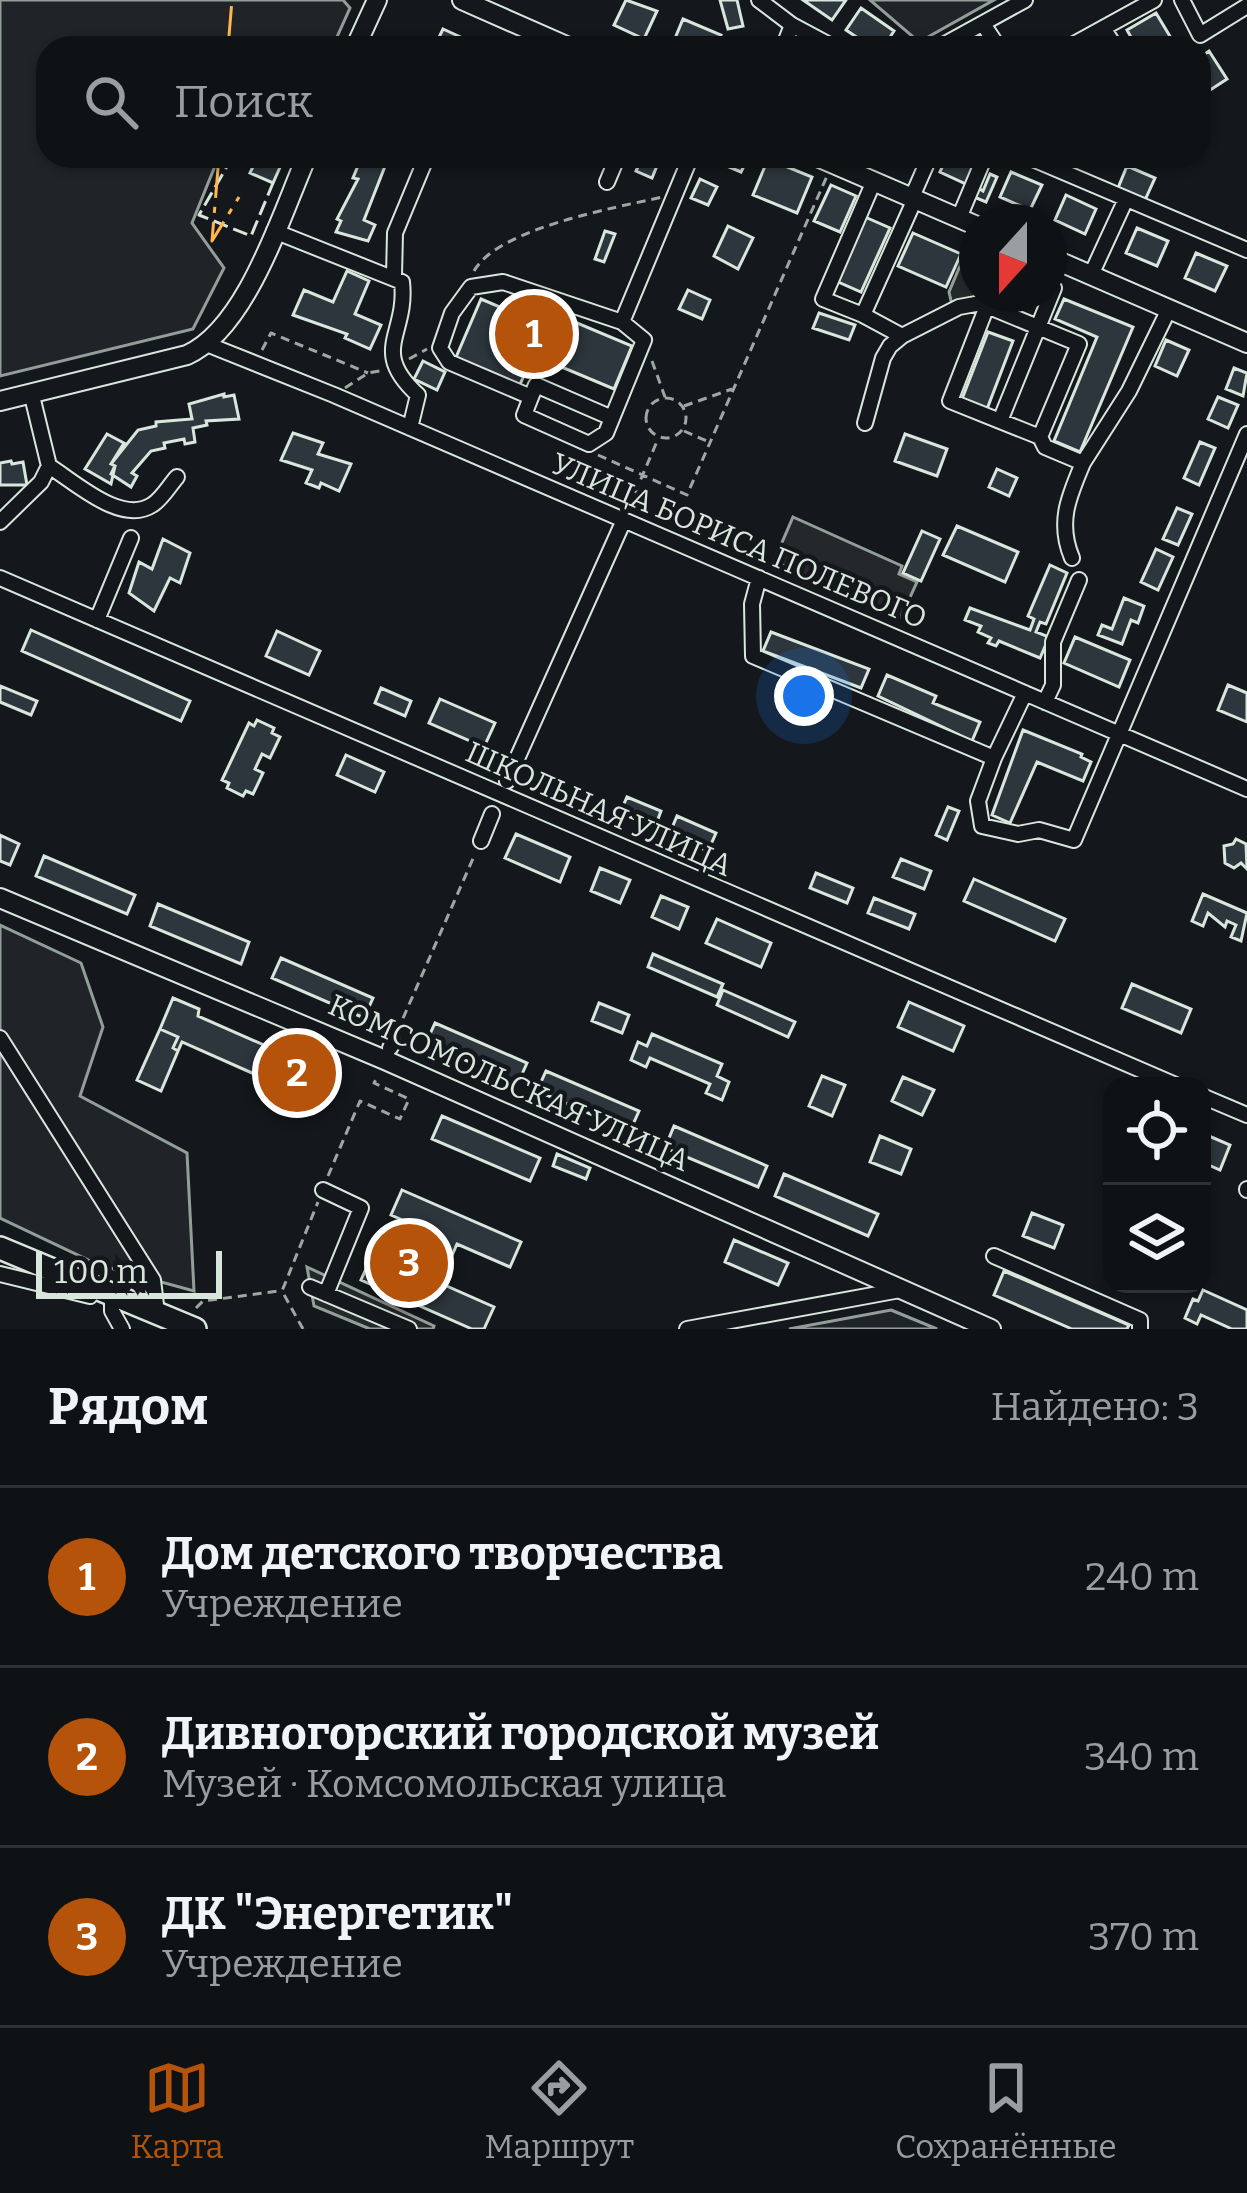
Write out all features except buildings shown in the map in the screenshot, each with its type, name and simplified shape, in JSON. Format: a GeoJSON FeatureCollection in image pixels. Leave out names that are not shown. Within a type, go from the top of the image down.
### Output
{"type":"FeatureCollection","features":[{"type":"Feature","properties":{"kind":"highway"},"geometry":{"type":"LineString","coordinates":[[0,1248],[157,1312],[195,1319]]}},
{"type":"Feature","properties":{"kind":"main road"},"geometry":{"type":"LineString","coordinates":[[360,36],[377,0]]}},
{"type":"Feature","properties":{"kind":"main road"},"geometry":{"type":"LineString","coordinates":[[461,0],[544,36]]}},
{"type":"Feature","properties":{"kind":"main road"},"geometry":{"type":"LineString","coordinates":[[0,401],[187,355],[208,345],[232,315],[302,168]]}},
{"type":"Feature","properties":{"kind":"main road"},"geometry":{"type":"LineString","coordinates":[[861,168],[874,181],[959,218]]}},
{"type":"Feature","properties":{"kind":"main road"},"geometry":{"type":"LineString","coordinates":[[1067,265],[1247,343]]}},
{"type":"Feature","properties":{"kind":"main road","name":"КОМСОМОЛЬСКАЯ УЛИЦА"},"geometry":{"type":"LineString","coordinates":[[0,898],[481,1101],[991,1329]]}},
{"type":"Feature","properties":{"kind":"street"},"geometry":{"type":"LineString","coordinates":[[758,0],[813,36]]}},
{"type":"Feature","properties":{"kind":"street"},"geometry":{"type":"LineString","coordinates":[[960,36],[1025,0]]}},
{"type":"Feature","properties":{"kind":"street"},"geometry":{"type":"LineString","coordinates":[[1088,36],[1154,0]]}},
{"type":"Feature","properties":{"kind":"street"},"geometry":{"type":"LineString","coordinates":[[1182,0],[1200,35],[1247,6]]}},
{"type":"Feature","properties":{"kind":"street"},"geometry":{"type":"LineString","coordinates":[[983,24],[990,36]]}},
{"type":"Feature","properties":{"kind":"street"},"geometry":{"type":"LineString","coordinates":[[788,36],[792,25]]}},
{"type":"Feature","properties":{"kind":"street"},"geometry":{"type":"LineString","coordinates":[[1103,28],[1108,36]]}},
{"type":"Feature","properties":{"kind":"street"},"geometry":{"type":"LineString","coordinates":[[394,277],[395,233],[422,168]]}},
{"type":"Feature","properties":{"kind":"street"},"geometry":{"type":"LineString","coordinates":[[607,182],[613,168]]}},
{"type":"Feature","properties":{"kind":"street"},"geometry":{"type":"LineString","coordinates":[[622,322],[686,168]]}},
{"type":"Feature","properties":{"kind":"street"},"geometry":{"type":"LineString","coordinates":[[863,315],[925,168]]}},
{"type":"Feature","properties":{"kind":"street"},"geometry":{"type":"LineString","coordinates":[[973,204],[982,168]]}},
{"type":"Feature","properties":{"kind":"street"},"geometry":{"type":"LineString","coordinates":[[1054,168],[1247,250]]}},
{"type":"Feature","properties":{"kind":"street"},"geometry":{"type":"LineString","coordinates":[[874,181],[823,298],[902,336]]}},
{"type":"Feature","properties":{"kind":"street"},"geometry":{"type":"LineString","coordinates":[[1091,275],[1126,199]]}},
{"type":"Feature","properties":{"kind":"street"},"geometry":{"type":"LineString","coordinates":[[274,231],[402,282],[404,302],[393,346],[395,369],[418,395],[410,428]]}},
{"type":"Feature","properties":{"kind":"street"},"geometry":{"type":"LineString","coordinates":[[531,398],[449,362],[440,348],[452,313],[471,286],[502,282],[622,322],[644,340],[606,433],[589,443],[524,415],[536,386],[612,418]]}},
{"type":"Feature","properties":{"kind":"street"},"geometry":{"type":"LineString","coordinates":[[865,423],[883,358],[902,336],[959,307]]}},
{"type":"Feature","properties":{"kind":"street"},"geometry":{"type":"LineString","coordinates":[[1072,558],[1063,515],[1083,463],[1130,391],[1169,309]]}},
{"type":"Feature","properties":{"kind":"street"},"geometry":{"type":"LineString","coordinates":[[980,312],[950,400],[1040,437],[1045,447],[1083,463]]}},
{"type":"Feature","properties":{"kind":"street"},"geometry":{"type":"LineString","coordinates":[[1008,312],[1079,344],[1040,437]]}},
{"type":"Feature","properties":{"kind":"street"},"geometry":{"type":"LineString","coordinates":[[1000,421],[1044,312]]}},
{"type":"Feature","properties":{"kind":"street","name":"УЛИЦА БОРИСА ПОЛЕВОГО"},"geometry":{"type":"LineString","coordinates":[[208,345],[1247,789]]}},
{"type":"Feature","properties":{"kind":"street"},"geometry":{"type":"LineString","coordinates":[[0,522],[41,482],[49,466],[31,392]]}},
{"type":"Feature","properties":{"kind":"street"},"geometry":{"type":"LineString","coordinates":[[1024,694],[978,801],[982,826],[1018,834],[1039,830],[1074,841],[1247,434]]}},
{"type":"Feature","properties":{"kind":"street"},"geometry":{"type":"LineString","coordinates":[[49,466],[119,508],[139,512],[156,503],[177,477]]}},
{"type":"Feature","properties":{"kind":"street"},"geometry":{"type":"LineString","coordinates":[[507,782],[623,520]]}},
{"type":"Feature","properties":{"kind":"street"},"geometry":{"type":"LineString","coordinates":[[97,620],[131,538]]}},
{"type":"Feature","properties":{"kind":"street","name":"ШКОЛЬНАЯ УЛИЦА"},"geometry":{"type":"LineString","coordinates":[[0,578],[1157,1077]]}},
{"type":"Feature","properties":{"kind":"street"},"geometry":{"type":"LineString","coordinates":[[759,578],[752,604],[753,656],[994,758]]}},
{"type":"Feature","properties":{"kind":"street"},"geometry":{"type":"LineString","coordinates":[[1045,702],[1053,685],[1053,642],[1079,580]]}},
{"type":"Feature","properties":{"kind":"street"},"geometry":{"type":"LineString","coordinates":[[481,841],[492,814]]}},
{"type":"Feature","properties":{"kind":"street"},"geometry":{"type":"LineString","coordinates":[[0,1038],[152,1280],[157,1312]]}},
{"type":"Feature","properties":{"kind":"street"},"geometry":{"type":"LineString","coordinates":[[1211,1100],[1247,1115]]}},
{"type":"Feature","properties":{"kind":"street"},"geometry":{"type":"LineString","coordinates":[[323,1190],[361,1208],[318,1290],[409,1329]]}},
{"type":"Feature","properties":{"kind":"street"},"geometry":{"type":"LineString","coordinates":[[994,1256],[1140,1321],[1140,1329]]}},
{"type":"Feature","properties":{"kind":"street"},"geometry":{"type":"LineString","coordinates":[[0,1274],[90,1296],[104,1290],[122,1329]]}},
{"type":"Feature","properties":{"kind":"street"},"geometry":{"type":"LineString","coordinates":[[687,1329],[900,1290]]}},
{"type":"Feature","properties":{"kind":"path"},"geometry":{"type":"LineString","coordinates":[[589,443],[600,457],[687,495],[821,168]]}},
{"type":"Feature","properties":{"kind":"path"},"geometry":{"type":"LineString","coordinates":[[467,292],[480,260],[502,246],[532,232],[675,194]]}},
{"type":"Feature","properties":{"kind":"path"},"geometry":{"type":"LineString","coordinates":[[255,363],[271,333],[368,373]]}},
{"type":"Feature","properties":{"kind":"path"},"geometry":{"type":"LineString","coordinates":[[334,395],[368,373],[395,369],[443,338]]}},
{"type":"Feature","properties":{"kind":"path"},"geometry":{"type":"LineString","coordinates":[[644,340],[666,398]]}},
{"type":"Feature","properties":{"kind":"path"},"geometry":{"type":"LineString","coordinates":[[683,406],[682,430],[672,437],[659,436],[647,424],[647,412],[656,401],[666,398],[683,406],[734,388]]}},
{"type":"Feature","properties":{"kind":"path"},"geometry":{"type":"LineString","coordinates":[[620,400],[647,412]]}},
{"type":"Feature","properties":{"kind":"path"},"geometry":{"type":"LineString","coordinates":[[682,430],[710,442]]}},
{"type":"Feature","properties":{"kind":"path"},"geometry":{"type":"LineString","coordinates":[[623,520],[659,436]]}},
{"type":"Feature","properties":{"kind":"path"},"geometry":{"type":"LineString","coordinates":[[392,1046],[481,841]]}},
{"type":"Feature","properties":{"kind":"path"},"geometry":{"type":"LineString","coordinates":[[282,1291],[360,1101],[400,1119],[409,1099],[374,1084],[381,1069]]}},
{"type":"Feature","properties":{"kind":"path"},"geometry":{"type":"LineString","coordinates":[[195,1319],[203,1301],[282,1291]]}},
{"type":"Feature","properties":{"kind":"path"},"geometry":{"type":"LineString","coordinates":[[282,1291],[304,1329]]}},
{"type":"Feature","properties":{"kind":"shaded area"},"geometry":{"type":"Polygon","coordinates":[[[0,0],[343,0],[350,8],[337,36],[36,36],[36,168],[214,168],[192,223],[224,268],[193,329],[0,376],[0,0]]]}},
{"type":"Feature","properties":{"kind":"shaded area"},"geometry":{"type":"Polygon","coordinates":[[[870,0],[994,0],[930,36],[912,36],[870,0]]]}},
{"type":"Feature","properties":{"kind":"shaded area"},"geometry":{"type":"Polygon","coordinates":[[[959,268],[959,303],[952,305],[949,292],[959,268]]]}},
{"type":"Feature","properties":{"kind":"shaded area"},"geometry":{"type":"Polygon","coordinates":[[[793,517],[902,566],[899,574],[917,582],[901,617],[774,561],[793,517]]]}},
{"type":"Feature","properties":{"kind":"shaded area"},"geometry":{"type":"Polygon","coordinates":[[[0,925],[81,963],[103,1027],[80,1096],[187,1153],[194,1291],[99,1265],[0,1218],[0,925]]]}},
{"type":"Feature","properties":{"kind":"shaded area"},"geometry":{"type":"Polygon","coordinates":[[[307,1267],[433,1329],[370,1329],[314,1306],[307,1267]]]}},
{"type":"Feature","properties":{"kind":"shaded area"},"geometry":{"type":"Polygon","coordinates":[[[891,1310],[937,1329],[789,1329],[891,1310]]]}},
{"type":"Feature","properties":{"kind":"fence"},"geometry":{"type":"LineString","coordinates":[[226,168],[199,215],[251,236],[273,183]]}},
{"type":"Feature","properties":{"kind":"power"},"geometry":{"type":"LineString","coordinates":[[229,36],[232,0]]}},
{"type":"Feature","properties":{"kind":"power"},"geometry":{"type":"LineString","coordinates":[[218,168],[212,241],[239,197]]}},
{"type":"Feature","properties":{"kind":"place","name":"Дом детского творчества"},"geometry":{"type":"Point","coordinates":[534,334]}},
{"type":"Feature","properties":{"kind":"place","name":"Дивногорский городской музей"},"geometry":{"type":"Point","coordinates":[297,1073]}},
{"type":"Feature","properties":{"kind":"place","name":"ДК \"Энергетик\""},"geometry":{"type":"Point","coordinates":[409,1263]}}]}
